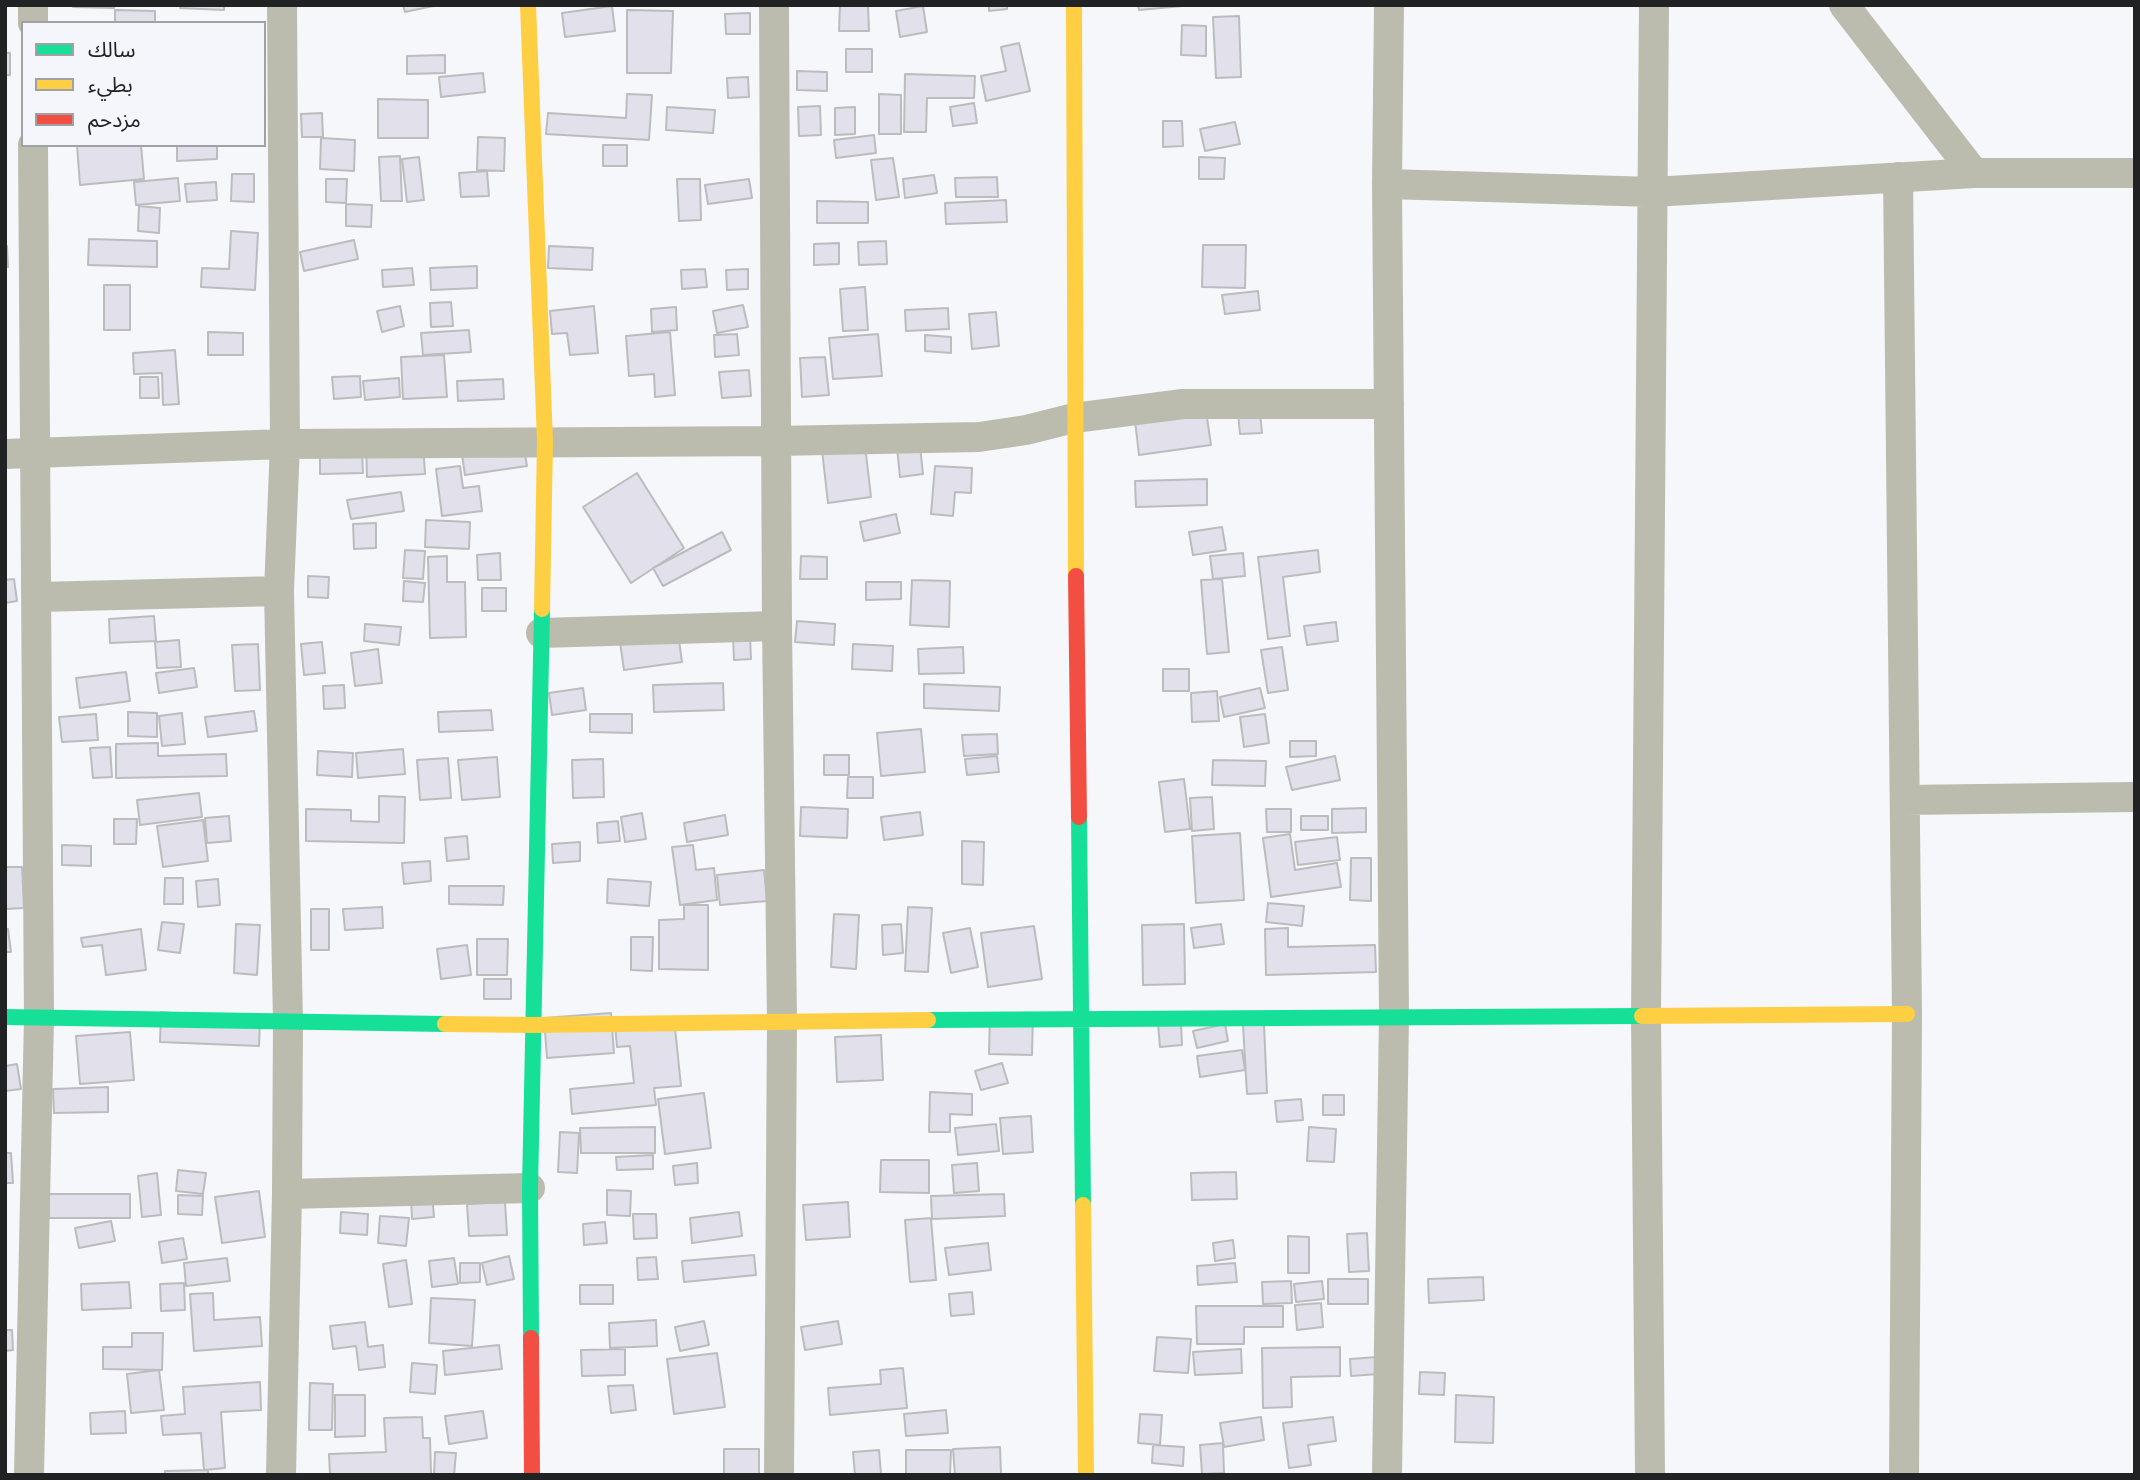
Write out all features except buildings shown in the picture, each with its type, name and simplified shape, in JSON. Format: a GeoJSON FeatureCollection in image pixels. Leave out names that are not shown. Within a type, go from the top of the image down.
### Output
{"type":"FeatureCollection","features":[{"type":"Feature","properties":{"kind":"street"},"geometry":{"type":"LineString","coordinates":[[281,1475],[288,1021],[279,591],[285,444],[282,5]]}},
{"type":"Feature","properties":{"kind":"street"},"geometry":{"type":"LineString","coordinates":[[528,5],[545,441],[530,1188],[532,1475]]}},
{"type":"Feature","properties":{"kind":"street"},"geometry":{"type":"LineString","coordinates":[[774,5],[782,1021],[779,1475]]}},
{"type":"Feature","properties":{"kind":"street"},"geometry":{"type":"LineString","coordinates":[[1074,5],[1074,418],[1086,1475]]}},
{"type":"Feature","properties":{"kind":"street"},"geometry":{"type":"LineString","coordinates":[[1387,1475],[1394,1016],[1387,184],[1389,5]]}},
{"type":"Feature","properties":{"kind":"street"},"geometry":{"type":"LineString","coordinates":[[1650,1475],[1646,1015],[1654,5]]}},
{"type":"Feature","properties":{"kind":"street"},"geometry":{"type":"LineString","coordinates":[[1844,5],[1974,173]]}},
{"type":"Feature","properties":{"kind":"street"},"geometry":{"type":"LineString","coordinates":[[29,1475],[39,1018],[38,597],[20,454],[33,147]]}},
{"type":"Feature","properties":{"kind":"street"},"geometry":{"type":"LineString","coordinates":[[1387,184],[1653,192],[1974,173],[2135,173]]}},
{"type":"Feature","properties":{"kind":"street"},"geometry":{"type":"LineString","coordinates":[[1898,177],[1907,1014],[1904,1475]]}},
{"type":"Feature","properties":{"kind":"street"},"geometry":{"type":"LineString","coordinates":[[20,454],[285,444],[776,442],[979,437],[1026,430],[1074,418],[1183,404],[1389,404]]}},
{"type":"Feature","properties":{"kind":"street"},"geometry":{"type":"LineString","coordinates":[[38,597],[279,591]]}},
{"type":"Feature","properties":{"kind":"street"},"geometry":{"type":"LineString","coordinates":[[541,633],[777,626]]}},
{"type":"Feature","properties":{"kind":"street"},"geometry":{"type":"LineString","coordinates":[[1905,800],[2135,797]]}},
{"type":"Feature","properties":{"kind":"street"},"geometry":{"type":"LineString","coordinates":[[5,1017],[534,1025],[1394,1016],[1907,1014]]}},
{"type":"Feature","properties":{"kind":"street"},"geometry":{"type":"LineString","coordinates":[[287,1194],[530,1188]]}},
{"type":"Feature","properties":{"kind":"traffic: fast"},"geometry":{"type":"LineString","coordinates":[[531,1338],[530,1188],[542,609]]}},
{"type":"Feature","properties":{"kind":"traffic: fast"},"geometry":{"type":"LineString","coordinates":[[1079,817],[1083,1205]]}},
{"type":"Feature","properties":{"kind":"traffic: fast"},"geometry":{"type":"LineString","coordinates":[[928,1020],[1642,1016]]}},
{"type":"Feature","properties":{"kind":"traffic: fast"},"geometry":{"type":"LineString","coordinates":[[5,1017],[445,1024]]}},
{"type":"Feature","properties":{"kind":"traffic: slow"},"geometry":{"type":"LineString","coordinates":[[528,5],[545,441],[542,609]]}},
{"type":"Feature","properties":{"kind":"traffic: slow"},"geometry":{"type":"LineString","coordinates":[[1074,5],[1076,576]]}},
{"type":"Feature","properties":{"kind":"traffic: slow"},"geometry":{"type":"LineString","coordinates":[[1642,1016],[1907,1014]]}},
{"type":"Feature","properties":{"kind":"traffic: slow"},"geometry":{"type":"LineString","coordinates":[[445,1024],[928,1020]]}},
{"type":"Feature","properties":{"kind":"traffic: slow"},"geometry":{"type":"LineString","coordinates":[[1083,1205],[1086,1475]]}},
{"type":"Feature","properties":{"kind":"traffic: jam"},"geometry":{"type":"LineString","coordinates":[[1076,576],[1079,817]]}},
{"type":"Feature","properties":{"kind":"traffic: jam"},"geometry":{"type":"LineString","coordinates":[[531,1338],[532,1475]]}}]}
